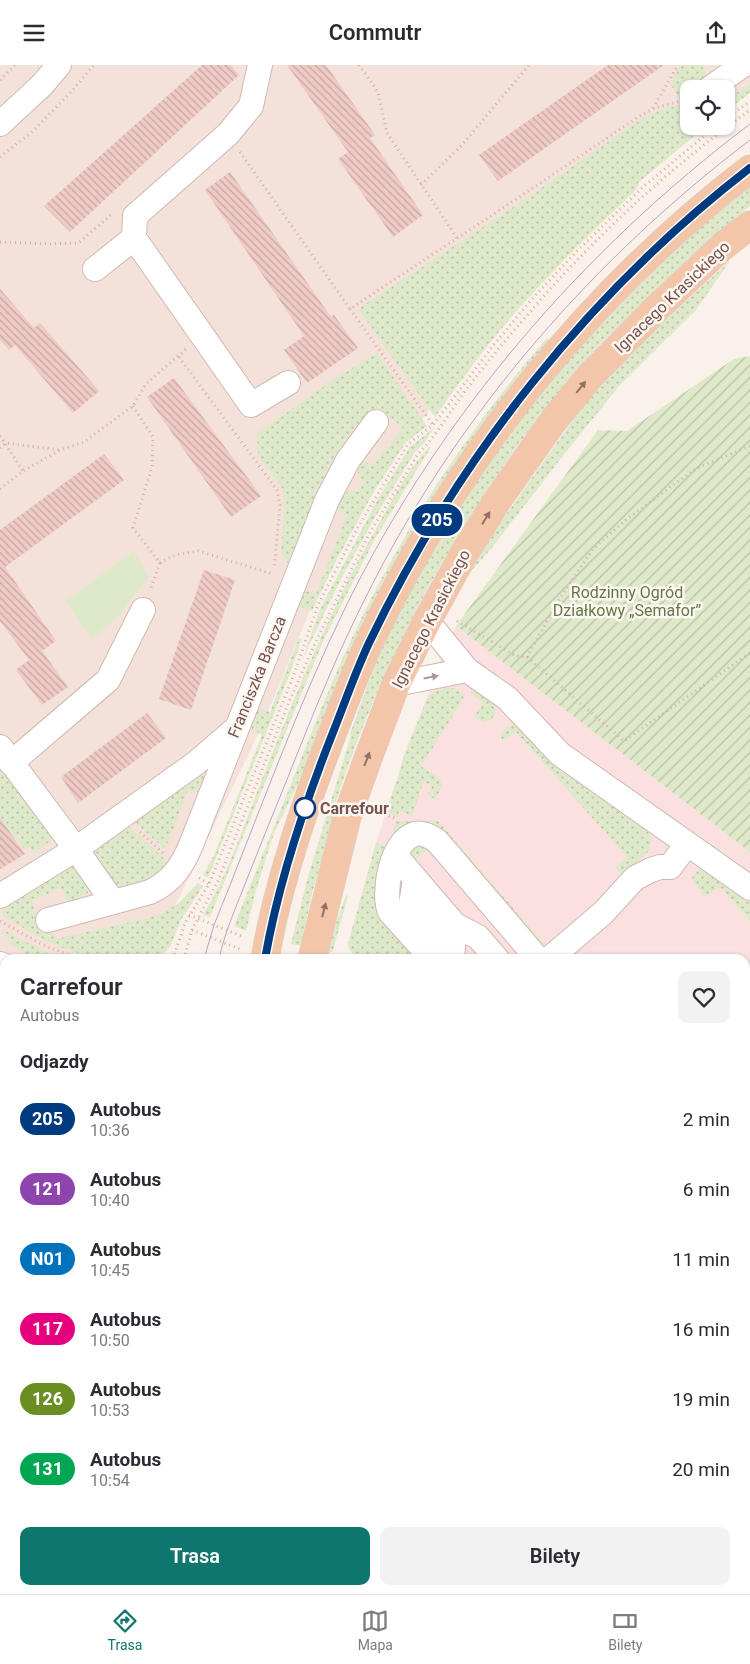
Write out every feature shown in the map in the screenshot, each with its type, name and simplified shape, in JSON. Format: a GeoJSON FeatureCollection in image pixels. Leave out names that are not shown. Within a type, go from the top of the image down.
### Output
{"type":"FeatureCollection","features":[{"type":"Feature","properties":{"kind":"main road"},"geometry":{"type":"LineString","coordinates":[[254,954],[285,875],[312,788],[358,666],[422,542],[489,439],[533,381],[573,334],[659,245],[723,189],[750,169]]}},
{"type":"Feature","properties":{"kind":"main road","name":"Ignacego Krasickiego"},"geometry":{"type":"LineString","coordinates":[[313,954],[348,817],[396,684],[427,621],[479,530],[554,420],[591,375],[659,305],[722,247],[750,225]]}},
{"type":"Feature","properties":{"kind":"street"},"geometry":{"type":"LineString","coordinates":[[0,124],[42,85],[59,65]]}},
{"type":"Feature","properties":{"kind":"street"},"geometry":{"type":"LineString","coordinates":[[260,65],[251,106],[228,134],[135,216],[134,238],[251,405],[288,383]]}},
{"type":"Feature","properties":{"kind":"street"},"geometry":{"type":"LineString","coordinates":[[713,78],[743,65]]}},
{"type":"Feature","properties":{"kind":"street"},"geometry":{"type":"LineString","coordinates":[[95,269],[134,238]]}},
{"type":"Feature","properties":{"kind":"street","name":"Franciszka Barcza"},"geometry":{"type":"LineString","coordinates":[[48,920],[150,893],[172,878],[180,867],[191,845],[327,500],[348,459],[376,422]]}},
{"type":"Feature","properties":{"kind":"street"},"geometry":{"type":"LineString","coordinates":[[113,902],[76,849],[5,755],[108,681],[143,610]]}},
{"type":"Feature","properties":{"kind":"street"},"geometry":{"type":"LineString","coordinates":[[427,621],[467,670],[511,702],[560,754],[750,888]]}},
{"type":"Feature","properties":{"kind":"street"},"geometry":{"type":"LineString","coordinates":[[396,684],[467,670]]}},
{"type":"Feature","properties":{"kind":"street"},"geometry":{"type":"LineString","coordinates":[[0,896],[76,849],[211,751],[227,738],[239,724]]}},
{"type":"Feature","properties":{"kind":"street"},"geometry":{"type":"LineString","coordinates":[[433,954],[407,931],[390,912],[386,904],[391,866],[395,855],[402,843],[415,834],[423,834],[437,841],[534,954]]}},
{"type":"Feature","properties":{"kind":"street"},"geometry":{"type":"LineString","coordinates":[[555,954],[603,913],[636,878],[660,867],[670,867],[687,844]]}},
{"type":"Feature","properties":{"kind":"street"},"geometry":{"type":"LineString","coordinates":[[395,855],[455,925],[478,937],[493,954]]}},
{"type":"Feature","properties":{"kind":"street"},"geometry":{"type":"LineString","coordinates":[[407,931],[415,879]]}},
{"type":"Feature","properties":{"kind":"street"},"geometry":{"type":"LineString","coordinates":[[433,900],[438,954]]}},
{"type":"Feature","properties":{"kind":"street"},"geometry":{"type":"LineString","coordinates":[[440,954],[455,925]]}},
{"type":"Feature","properties":{"kind":"path"},"geometry":{"type":"LineString","coordinates":[[0,80],[16,65]]}},
{"type":"Feature","properties":{"kind":"path"},"geometry":{"type":"LineString","coordinates":[[0,157],[32,132],[72,91],[94,65]]}},
{"type":"Feature","properties":{"kind":"path"},"geometry":{"type":"LineString","coordinates":[[359,65],[378,92],[387,133],[457,238]]}},
{"type":"Feature","properties":{"kind":"path"},"geometry":{"type":"LineString","coordinates":[[421,185],[462,145],[529,65]]}},
{"type":"Feature","properties":{"kind":"path"},"geometry":{"type":"LineString","coordinates":[[652,109],[678,65]]}},
{"type":"Feature","properties":{"kind":"path"},"geometry":{"type":"LineString","coordinates":[[350,309],[631,121],[652,109],[680,101]]}},
{"type":"Feature","properties":{"kind":"path"},"geometry":{"type":"LineString","coordinates":[[735,112],[750,101]]}},
{"type":"Feature","properties":{"kind":"path"},"geometry":{"type":"LineString","coordinates":[[228,134],[433,425]]}},
{"type":"Feature","properties":{"kind":"path"},"geometry":{"type":"LineString","coordinates":[[175,954],[189,915],[209,884],[292,677],[318,605],[358,527],[408,445],[433,425],[497,340],[577,251],[642,188],[705,135]]}},
{"type":"Feature","properties":{"kind":"path"},"geometry":{"type":"LineString","coordinates":[[0,489],[23,471],[60,450],[84,442],[134,406],[146,384],[179,357],[200,334]]}},
{"type":"Feature","properties":{"kind":"path"},"geometry":{"type":"LineString","coordinates":[[179,357],[277,490],[280,505],[273,574]]}},
{"type":"Feature","properties":{"kind":"path"},"geometry":{"type":"LineString","coordinates":[[134,406],[153,437],[152,467],[134,528],[160,563]]}},
{"type":"Feature","properties":{"kind":"path"},"geometry":{"type":"LineString","coordinates":[[0,436],[23,471]]}},
{"type":"Feature","properties":{"kind":"path"},"geometry":{"type":"LineString","coordinates":[[0,447],[5,443],[60,450]]}},
{"type":"Feature","properties":{"kind":"path"},"geometry":{"type":"LineString","coordinates":[[527,657],[559,600],[593,549],[627,519],[695,469],[750,446]]}},
{"type":"Feature","properties":{"kind":"path"},"geometry":{"type":"LineString","coordinates":[[143,610],[160,563],[175,555],[198,551],[281,578]]}},
{"type":"Feature","properties":{"kind":"path"},"geometry":{"type":"LineString","coordinates":[[459,621],[516,656],[527,657],[624,741],[750,653]]}},
{"type":"Feature","properties":{"kind":"path"},"geometry":{"type":"LineString","coordinates":[[124,814],[129,822],[180,867],[209,884]]}},
{"type":"Feature","properties":{"kind":"path"},"geometry":{"type":"LineString","coordinates":[[189,915],[246,938]]}},
{"type":"Feature","properties":{"kind":"path"},"geometry":{"type":"LineString","coordinates":[[192,930],[252,954]]}},
{"type":"Feature","properties":{"kind":"shaded area"},"geometry":{"type":"Polygon","coordinates":[[[0,65],[750,65],[750,90],[735,102],[735,80],[680,80],[680,135],[682,135],[659,163],[559,249],[355,502],[263,724],[157,943],[158,954],[0,954],[0,65]]]}},
{"type":"Feature","properties":{"kind":"shaded area"},"geometry":{"type":"Polygon","coordinates":[[[456,626],[750,852],[750,954],[357,954],[348,944],[376,843],[404,755],[428,696],[438,665],[456,626]]]}},
{"type":"Feature","properties":{"kind":"green space"},"geometry":{"type":"Polygon","coordinates":[[[681,65],[701,65],[705,71],[706,77],[702,80],[680,80],[679,97],[670,84],[681,65]]]}},
{"type":"Feature","properties":{"kind":"green space"},"geometry":{"type":"Polygon","coordinates":[[[750,84],[750,93],[735,104],[735,94],[750,84]]]}},
{"type":"Feature","properties":{"kind":"green space"},"geometry":{"type":"Polygon","coordinates":[[[680,105],[680,135],[695,135],[638,183],[639,185],[635,191],[543,282],[493,339],[435,417],[358,309],[527,198],[641,119],[663,109],[680,105]]]}},
{"type":"Feature","properties":{"kind":"green space"},"geometry":{"type":"Polygon","coordinates":[[[750,183],[750,206],[672,274],[583,362],[531,427],[461,531],[401,640],[375,697],[352,755],[332,814],[334,814],[332,823],[312,894],[301,946],[291,944],[309,873],[350,734],[382,645],[437,538],[541,387],[649,271],[750,183]]]}},
{"type":"Feature","properties":{"kind":"green space"},"geometry":{"type":"Polygon","coordinates":[[[730,261],[695,311],[620,385],[490,550],[466,577],[484,546],[582,407],[657,327],[730,261]]]}},
{"type":"Feature","properties":{"kind":"green space"},"geometry":{"type":"Polygon","coordinates":[[[547,338],[552,342],[325,719],[323,719],[297,786],[274,833],[256,890],[246,931],[234,926],[332,684],[358,624],[387,569],[406,534],[449,466],[496,400],[547,338]]]}},
{"type":"Feature","properties":{"kind":"green space"},"geometry":{"type":"Polygon","coordinates":[[[377,353],[427,426],[406,442],[373,493],[337,559],[312,611],[297,605],[303,592],[316,594],[347,515],[338,510],[335,505],[344,494],[358,492],[364,482],[358,471],[361,459],[372,466],[403,428],[378,406],[362,425],[358,423],[345,439],[328,467],[289,565],[281,553],[285,505],[283,489],[258,456],[257,434],[331,381],[377,353]]]}},
{"type":"Feature","properties":{"kind":"green space","name":"Rodzinny Ogród Działkowy „Semafor”"},"geometry":{"type":"Polygon","coordinates":[[[750,356],[750,852],[456,626],[598,430],[627,431],[734,359],[750,356]]]}},
{"type":"Feature","properties":{"kind":"green space"},"geometry":{"type":"Polygon","coordinates":[[[434,428],[425,442],[415,452],[374,519],[341,579],[302,660],[320,609],[379,497],[410,447],[434,428]]]}},
{"type":"Feature","properties":{"kind":"green space"},"geometry":{"type":"Polygon","coordinates":[[[430,446],[376,537],[324,639],[210,917],[203,915],[230,862],[303,678],[343,590],[400,487],[414,465],[430,446]]]}},
{"type":"Feature","properties":{"kind":"green space"},"geometry":{"type":"Polygon","coordinates":[[[134,551],[149,576],[118,617],[91,639],[66,601],[134,551]]]}},
{"type":"Feature","properties":{"kind":"green space"},"geometry":{"type":"Polygon","coordinates":[[[299,638],[302,639],[289,676],[208,878],[203,875],[214,855],[262,735],[253,730],[250,725],[256,708],[270,712],[299,638]]]}},
{"type":"Feature","properties":{"kind":"green space"},"geometry":{"type":"Polygon","coordinates":[[[472,687],[494,704],[496,713],[491,720],[484,722],[474,717],[483,703],[470,693],[472,687]]]}},
{"type":"Feature","properties":{"kind":"green space"},"geometry":{"type":"Polygon","coordinates":[[[445,688],[454,688],[465,694],[421,766],[440,779],[441,787],[439,792],[435,799],[427,795],[432,787],[424,781],[412,816],[399,811],[398,817],[385,813],[404,755],[428,696],[445,688]]]}},
{"type":"Feature","properties":{"kind":"green space"},"geometry":{"type":"Polygon","coordinates":[[[513,724],[647,830],[652,839],[649,851],[626,871],[620,873],[615,868],[627,857],[516,732],[503,741],[501,737],[503,730],[513,724]]]}},
{"type":"Feature","properties":{"kind":"green space"},"geometry":{"type":"Polygon","coordinates":[[[0,766],[52,837],[52,840],[33,853],[29,846],[24,849],[16,838],[0,848],[0,766]]]}},
{"type":"Feature","properties":{"kind":"green space"},"geometry":{"type":"Polygon","coordinates":[[[200,774],[206,779],[201,793],[188,790],[165,849],[132,820],[200,774]]]}},
{"type":"Feature","properties":{"kind":"green space"},"geometry":{"type":"Polygon","coordinates":[[[396,821],[438,821],[546,946],[539,943],[444,835],[390,842],[396,821]]]}},
{"type":"Feature","properties":{"kind":"green space"},"geometry":{"type":"Polygon","coordinates":[[[126,824],[170,864],[151,882],[124,888],[112,883],[100,865],[95,850],[98,845],[126,824]]]}},
{"type":"Feature","properties":{"kind":"green space"},"geometry":{"type":"Polygon","coordinates":[[[376,843],[389,847],[377,889],[376,906],[378,913],[413,954],[353,954],[348,944],[376,843]]]}},
{"type":"Feature","properties":{"kind":"green space"},"geometry":{"type":"Polygon","coordinates":[[[417,843],[429,848],[415,860],[443,891],[439,894],[411,858],[412,849],[417,843]]]}},
{"type":"Feature","properties":{"kind":"green space"},"geometry":{"type":"Polygon","coordinates":[[[64,866],[77,868],[89,885],[88,893],[68,902],[62,888],[31,901],[38,918],[57,939],[160,915],[179,903],[198,883],[203,886],[181,920],[170,947],[164,954],[83,954],[74,952],[37,936],[2,915],[6,903],[64,866]]]}},
{"type":"Feature","properties":{"kind":"green space"},"geometry":{"type":"Polygon","coordinates":[[[701,868],[750,903],[750,921],[720,887],[704,897],[692,878],[701,868]]]}},
{"type":"Feature","properties":{"kind":"green space"},"geometry":{"type":"Polygon","coordinates":[[[346,895],[348,896],[333,950],[328,954],[329,942],[346,895]]]}},
{"type":"Feature","properties":{"kind":"green space"},"geometry":{"type":"Polygon","coordinates":[[[2,929],[50,954],[26,954],[10,944],[11,942],[2,929]]]}},
{"type":"Feature","properties":{"kind":"building"},"geometry":{"type":"Polygon","coordinates":[[[202,65],[231,65],[239,75],[70,232],[44,206],[202,65]]]}},
{"type":"Feature","properties":{"kind":"building"},"geometry":{"type":"Polygon","coordinates":[[[287,65],[326,65],[375,135],[370,138],[423,215],[393,237],[338,159],[348,152],[287,65]]]}},
{"type":"Feature","properties":{"kind":"building"},"geometry":{"type":"Polygon","coordinates":[[[608,65],[664,65],[498,181],[479,155],[608,65]]]}},
{"type":"Feature","properties":{"kind":"building"},"geometry":{"type":"Polygon","coordinates":[[[230,172],[331,317],[334,315],[358,348],[307,383],[284,350],[304,336],[205,190],[230,172]]]}},
{"type":"Feature","properties":{"kind":"building"},"geometry":{"type":"Polygon","coordinates":[[[0,289],[34,328],[40,323],[99,391],[73,413],[15,345],[9,350],[0,340],[0,289]]]}},
{"type":"Feature","properties":{"kind":"building"},"geometry":{"type":"Polygon","coordinates":[[[174,378],[261,496],[231,517],[147,397],[174,378]]]}},
{"type":"Feature","properties":{"kind":"building"},"geometry":{"type":"Polygon","coordinates":[[[104,454],[124,480],[5,567],[56,641],[42,651],[68,687],[42,705],[16,670],[29,660],[0,621],[0,530],[104,454]]]}},
{"type":"Feature","properties":{"kind":"building"},"geometry":{"type":"Polygon","coordinates":[[[204,570],[235,580],[191,710],[159,699],[204,570]]]}},
{"type":"Feature","properties":{"kind":"building"},"geometry":{"type":"Polygon","coordinates":[[[147,713],[166,738],[78,803],[61,777],[147,713]]]}},
{"type":"Feature","properties":{"kind":"building"},"geometry":{"type":"Polygon","coordinates":[[[0,818],[25,854],[0,869],[0,818]]]}},
{"type":"Feature","properties":{"kind":"tram line"},"geometry":{"type":"LineString","coordinates":[[205,954],[214,925],[329,641],[385,532],[427,465],[472,401],[521,340],[574,281],[688,173],[750,124]]}},
{"type":"Feature","properties":{"kind":"tram line"},"geometry":{"type":"LineString","coordinates":[[220,954],[228,928],[338,655],[374,581],[410,517],[449,455],[492,396],[538,339],[587,286],[639,234],[693,186],[750,140]]}},
{"type":"Feature","properties":{"kind":"bus line","name":"205"},"geometry":{"type":"LineString","coordinates":[[266,954],[285,875],[312,788],[358,666],[422,542],[489,439],[533,381],[573,334],[659,245],[750,168]]}},
{"type":"Feature","properties":{"kind":"place","name":"Carrefour"},"geometry":{"type":"Point","coordinates":[305,808]}}]}
